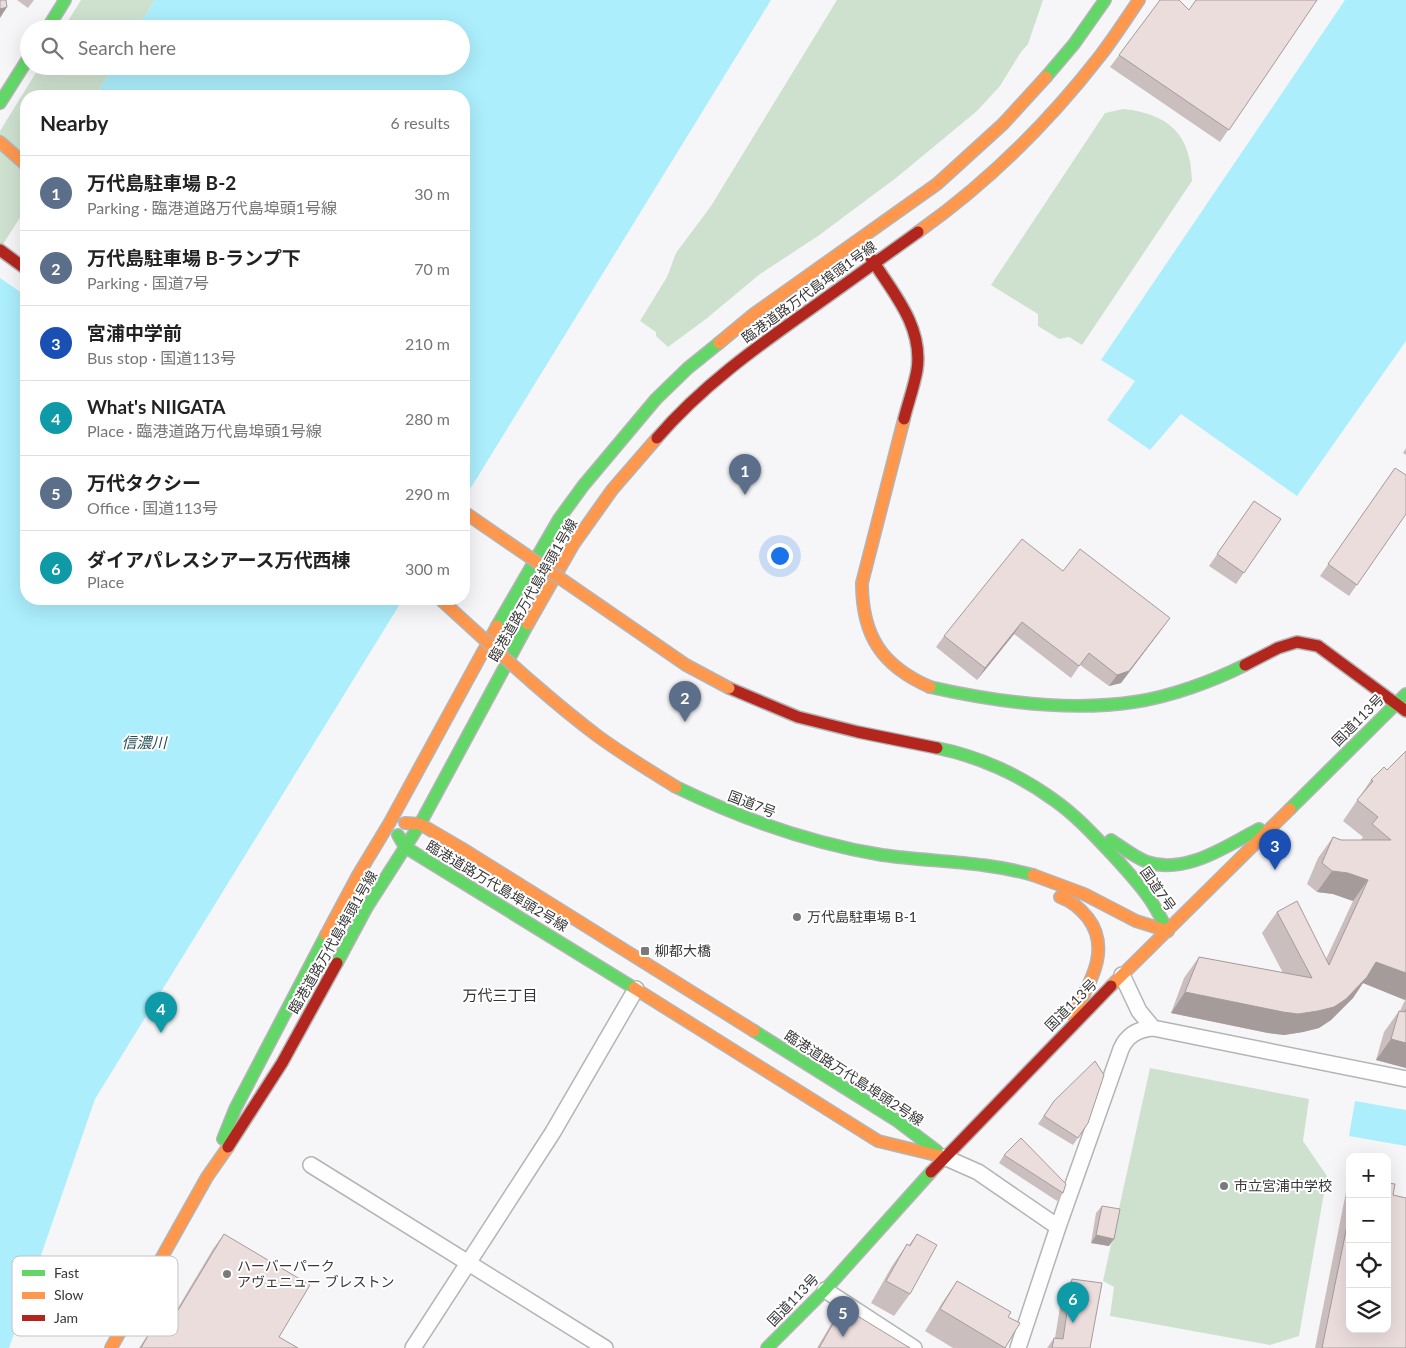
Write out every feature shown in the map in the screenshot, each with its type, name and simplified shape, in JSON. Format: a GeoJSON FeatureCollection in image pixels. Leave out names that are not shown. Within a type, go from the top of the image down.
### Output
{"type":"FeatureCollection","features":[{"type":"Feature","properties":{"kind":"main road"},"geometry":{"type":"LineString","coordinates":[[52,20],[65,0]]}},
{"type":"Feature","properties":{"kind":"main road","name":"臨港道路万代島埠頭1号線"},"geometry":{"type":"LineString","coordinates":[[207,1177],[235,1109],[278,1026],[340,909],[390,822],[511,599],[559,519],[607,455],[656,398],[688,368],[747,320],[937,184],[1003,124],[1074,44],[1105,0]]}},
{"type":"Feature","properties":{"kind":"main road","name":"臨港道路万代島埠頭1号線"},"geometry":{"type":"LineString","coordinates":[[163,1256],[207,1177],[245,1122],[282,1063],[367,907],[420,824],[506,665],[574,545],[629,469],[678,414],[726,371],[766,340],[948,210],[1022,146],[1067,97],[1101,55],[1139,0]]}},
{"type":"Feature","properties":{"kind":"main road"},"geometry":{"type":"LineString","coordinates":[[0,103],[20,71]]}},
{"type":"Feature","properties":{"kind":"main road"},"geometry":{"type":"LineString","coordinates":[[0,142],[20,160]]}},
{"type":"Feature","properties":{"kind":"main road"},"geometry":{"type":"LineString","coordinates":[[858,239],[907,316],[915,335],[918,354],[917,370],[862,583],[862,605],[870,633],[877,646],[892,665],[904,674],[929,687],[965,695],[1044,705],[1112,704],[1155,697],[1196,686],[1219,678],[1278,648],[1297,642],[1318,646],[1406,711]]}},
{"type":"Feature","properties":{"kind":"main road"},"geometry":{"type":"LineString","coordinates":[[0,250],[20,265]]}},
{"type":"Feature","properties":{"kind":"main road","name":"国道7号"},"geometry":{"type":"LineString","coordinates":[[470,516],[686,665],[729,688],[798,717],[858,732],[953,751],[1022,779],[1055,800],[1086,827],[1150,899],[1168,931]]}},
{"type":"Feature","properties":{"kind":"main road","name":"国道7号"},"geometry":{"type":"LineString","coordinates":[[447,605],[589,730],[676,787],[724,810],[780,831],[836,846],[884,855],[981,864],[1016,870],[1075,891],[1105,904],[1132,919],[1168,931]]}},
{"type":"Feature","properties":{"kind":"main road","name":"国道113号"},"geometry":{"type":"LineString","coordinates":[[768,1348],[825,1290],[944,1157],[979,1124],[1065,1032],[1406,694]]}},
{"type":"Feature","properties":{"kind":"main road"},"geometry":{"type":"LineString","coordinates":[[1055,800],[1108,838],[1140,859],[1152,864],[1167,865],[1198,859],[1283,816]]}},
{"type":"Feature","properties":{"kind":"main road","name":"臨港道路万代島埠頭2号線"},"geometry":{"type":"LineString","coordinates":[[390,822],[420,824],[888,1115],[944,1157]]}},
{"type":"Feature","properties":{"kind":"main road","name":"臨港道路万代島埠頭2号線"},"geometry":{"type":"LineString","coordinates":[[390,822],[405,847],[878,1141],[944,1157]]}},
{"type":"Feature","properties":{"kind":"main road"},"geometry":{"type":"LineString","coordinates":[[1016,870],[1037,890]]}},
{"type":"Feature","properties":{"kind":"main road"},"geometry":{"type":"LineString","coordinates":[[1053,895],[1068,900],[1091,920],[1097,930],[1100,942],[1095,967],[1065,1032]]}},
{"type":"Feature","properties":{"kind":"main road","name":"臨港道路万代島埠頭1号線"},"geometry":{"type":"LineString","coordinates":[[111,1348],[118,1336]]}},
{"type":"Feature","properties":{"kind":"street"},"geometry":{"type":"LineString","coordinates":[[1122,976],[1139,1011],[1152,1028]]}},
{"type":"Feature","properties":{"kind":"street"},"geometry":{"type":"LineString","coordinates":[[412,1348],[553,1132],[636,989]]}},
{"type":"Feature","properties":{"kind":"street"},"geometry":{"type":"LineString","coordinates":[[1018,1348],[1058,1227],[1124,1043],[1139,1030],[1152,1028],[1406,1079]]}},
{"type":"Feature","properties":{"kind":"street"},"geometry":{"type":"LineString","coordinates":[[944,1157],[978,1172],[1058,1227]]}},
{"type":"Feature","properties":{"kind":"street"},"geometry":{"type":"LineString","coordinates":[[311,1165],[605,1348]]}},
{"type":"Feature","properties":{"kind":"street"},"geometry":{"type":"LineString","coordinates":[[825,1290],[914,1348]]}},
{"type":"Feature","properties":{"kind":"green space"},"geometry":{"type":"Polygon","coordinates":[[[81,0],[155,0],[143,20],[69,20],[81,0]]]}},
{"type":"Feature","properties":{"kind":"green space"},"geometry":{"type":"Polygon","coordinates":[[[837,0],[1043,0],[1028,44],[1000,86],[977,111],[896,178],[818,236],[760,274],[706,319],[668,347],[656,336],[656,332],[640,321],[667,277],[676,253],[711,206],[837,0]]]}},
{"type":"Feature","properties":{"kind":"green space"},"geometry":{"type":"Polygon","coordinates":[[[34,75],[108,75],[99,90],[25,90],[34,75]]]}},
{"type":"Feature","properties":{"kind":"green space"},"geometry":{"type":"Polygon","coordinates":[[[20,98],[20,255],[0,254],[0,131],[20,98]]]}},
{"type":"Feature","properties":{"kind":"green space"},"geometry":{"type":"Polygon","coordinates":[[[1123,109],[1153,116],[1174,129],[1182,139],[1187,151],[1191,165],[1192,181],[1082,345],[1069,337],[1059,339],[1038,326],[1038,314],[991,285],[1105,113],[1123,109]]]}},
{"type":"Feature","properties":{"kind":"green space","name":"市立宮浦中学校"},"geometry":{"type":"Polygon","coordinates":[[[1150,1068],[1309,1099],[1303,1141],[1327,1176],[1299,1336],[1270,1345],[1110,1316],[1114,1287],[1103,1281],[1150,1068]]]}},
{"type":"Feature","properties":{"kind":"water"},"geometry":{"type":"Polygon","coordinates":[[[155,0],[771,0],[470,489],[470,90],[99,90],[108,75],[470,75],[470,20],[143,20],[155,0]]]}},
{"type":"Feature","properties":{"kind":"water"},"geometry":{"type":"Polygon","coordinates":[[[1345,0],[1406,0],[1406,341],[1297,496],[1181,414],[1150,450],[1107,420],[1135,381],[1101,360],[1345,0]]]}},
{"type":"Feature","properties":{"kind":"water","name":"信濃川"},"geometry":{"type":"Polygon","coordinates":[[[20,220],[20,605],[399,605],[95,1099],[41,1256],[12,1256],[13,1336],[9,1348],[0,1348],[0,254],[20,220]]]}},
{"type":"Feature","properties":{"kind":"water"},"geometry":{"type":"Polygon","coordinates":[[[1355,1101],[1406,1110],[1406,1146],[1349,1136],[1355,1101]]]}},
{"type":"Feature","properties":{"kind":"pier"},"geometry":{"type":"Polygon","coordinates":[[[20,217],[20,292],[0,278],[0,249],[20,217]]]}},
{"type":"Feature","properties":{"kind":"building"},"geometry":{"type":"Polygon","coordinates":[[[0,0],[6,0],[7,7],[0,9],[0,0]]]}},
{"type":"Feature","properties":{"kind":"building"},"geometry":{"type":"Polygon","coordinates":[[[1160,0],[1179,0],[1189,10],[1196,0],[1317,0],[1229,130],[1119,55],[1160,0]]]}},
{"type":"Feature","properties":{"kind":"building"},"geometry":{"type":"Polygon","coordinates":[[[1395,468],[1406,475],[1406,514],[1357,585],[1328,564],[1395,468]]]}},
{"type":"Feature","properties":{"kind":"building"},"geometry":{"type":"Polygon","coordinates":[[[1254,501],[1281,519],[1244,573],[1217,554],[1254,501]]]}},
{"type":"Feature","properties":{"kind":"building"},"geometry":{"type":"Polygon","coordinates":[[[1022,539],[1063,571],[1080,549],[1170,618],[1129,671],[1117,675],[1089,653],[1079,666],[1022,622],[985,668],[944,636],[1022,539]]]}},
{"type":"Feature","properties":{"kind":"building"},"geometry":{"type":"Polygon","coordinates":[[[1406,751],[1406,973],[1376,962],[1367,977],[1346,999],[1334,1007],[1298,1014],[1185,992],[1199,957],[1312,978],[1277,912],[1297,901],[1329,965],[1368,880],[1348,873],[1332,871],[1322,863],[1333,837],[1341,840],[1391,840],[1372,824],[1378,817],[1357,800],[1373,781],[1371,780],[1384,767],[1387,770],[1406,751]]]}},
{"type":"Feature","properties":{"kind":"building"},"geometry":{"type":"Polygon","coordinates":[[[1406,1009],[1406,1043],[1391,1039],[1399,1011],[1405,1012],[1406,1009]]]}},
{"type":"Feature","properties":{"kind":"building"},"geometry":{"type":"Polygon","coordinates":[[[1095,1061],[1104,1075],[1088,1123],[1078,1138],[1044,1116],[1054,1101],[1095,1061]]]}},
{"type":"Feature","properties":{"kind":"building"},"geometry":{"type":"Polygon","coordinates":[[[1021,1138],[1066,1184],[1063,1193],[1004,1155],[1021,1138]]]}},
{"type":"Feature","properties":{"kind":"building"},"geometry":{"type":"Polygon","coordinates":[[[1391,1184],[1395,1184],[1393,1195],[1406,1198],[1406,1348],[1322,1348],[1346,1231],[1346,1333],[1391,1333],[1391,1184]]]}},
{"type":"Feature","properties":{"kind":"building"},"geometry":{"type":"Polygon","coordinates":[[[1102,1206],[1120,1209],[1114,1239],[1096,1235],[1102,1206]]]}},
{"type":"Feature","properties":{"kind":"building","name":"ハーバーパーク アヴェニュー ブレストン"},"geometry":{"type":"Polygon","coordinates":[[[224,1234],[310,1285],[279,1337],[298,1348],[141,1348],[148,1336],[178,1336],[178,1310],[224,1234]]]}},
{"type":"Feature","properties":{"kind":"building"},"geometry":{"type":"Polygon","coordinates":[[[917,1234],[937,1245],[910,1294],[886,1281],[907,1244],[910,1246],[917,1234]]]}},
{"type":"Feature","properties":{"kind":"building"},"geometry":{"type":"Polygon","coordinates":[[[1072,1279],[1102,1283],[1090,1348],[1052,1348],[1054,1338],[1063,1339],[1072,1279]]]}},
{"type":"Feature","properties":{"kind":"building"},"geometry":{"type":"Polygon","coordinates":[[[957,1281],[1011,1312],[1008,1317],[1020,1323],[1005,1348],[940,1309],[957,1281]]]}},
{"type":"Feature","properties":{"kind":"building"},"geometry":{"type":"Polygon","coordinates":[[[851,1312],[910,1348],[819,1348],[839,1313],[851,1312]]]}},
{"type":"Feature","properties":{"kind":"traffic: fast"},"geometry":{"type":"LineString","coordinates":[[53,20],[65,0]]}},
{"type":"Feature","properties":{"kind":"traffic: fast"},"geometry":{"type":"LineString","coordinates":[[1046,77],[1074,44],[1105,0]]}},
{"type":"Feature","properties":{"kind":"traffic: fast"},"geometry":{"type":"LineString","coordinates":[[0,103],[20,71]]}},
{"type":"Feature","properties":{"kind":"traffic: fast"},"geometry":{"type":"LineString","coordinates":[[497,626],[559,519],[583,486],[656,399],[688,368],[719,343]]}},
{"type":"Feature","properties":{"kind":"traffic: fast"},"geometry":{"type":"LineString","coordinates":[[337,963],[367,907],[420,824],[528,624]]}},
{"type":"Feature","properties":{"kind":"traffic: fast"},"geometry":{"type":"LineString","coordinates":[[930,687],[980,697],[1032,704],[1057,706],[1109,705],[1148,700],[1177,692],[1219,677],[1245,665]]}},
{"type":"Feature","properties":{"kind":"traffic: fast"},"geometry":{"type":"LineString","coordinates":[[1290,809],[1406,694]]}},
{"type":"Feature","properties":{"kind":"traffic: fast"},"geometry":{"type":"LineString","coordinates":[[937,748],[983,761],[1027,782],[1061,805],[1088,830],[1134,879],[1152,902],[1168,931]]}},
{"type":"Feature","properties":{"kind":"traffic: fast"},"geometry":{"type":"LineString","coordinates":[[676,787],[751,819],[828,844],[882,855],[976,864],[1033,875]]}},
{"type":"Feature","properties":{"kind":"traffic: fast"},"geometry":{"type":"LineString","coordinates":[[1111,840],[1147,862],[1176,865],[1205,857],[1259,829]]}},
{"type":"Feature","properties":{"kind":"traffic: fast"},"geometry":{"type":"LineString","coordinates":[[398,835],[405,847],[634,988]]}},
{"type":"Feature","properties":{"kind":"traffic: fast"},"geometry":{"type":"LineString","coordinates":[[223,1139],[235,1109],[326,935]]}},
{"type":"Feature","properties":{"kind":"traffic: fast"},"geometry":{"type":"LineString","coordinates":[[754,1031],[896,1120],[937,1151]]}},
{"type":"Feature","properties":{"kind":"traffic: fast"},"geometry":{"type":"LineString","coordinates":[[767,1348],[825,1290],[931,1172]]}},
{"type":"Feature","properties":{"kind":"traffic: slow"},"geometry":{"type":"LineString","coordinates":[[918,232],[968,193],[1038,128],[1100,56],[1139,0]]}},
{"type":"Feature","properties":{"kind":"traffic: slow"},"geometry":{"type":"LineString","coordinates":[[719,343],[754,314],[937,184],[1003,124],[1046,77]]}},
{"type":"Feature","properties":{"kind":"traffic: slow"},"geometry":{"type":"LineString","coordinates":[[0,142],[20,160]]}},
{"type":"Feature","properties":{"kind":"traffic: slow"},"geometry":{"type":"LineString","coordinates":[[904,419],[862,583],[863,602],[871,634],[887,659],[913,679],[930,687]]}},
{"type":"Feature","properties":{"kind":"traffic: slow"},"geometry":{"type":"LineString","coordinates":[[528,624],[573,545],[612,490],[657,438]]}},
{"type":"Feature","properties":{"kind":"traffic: slow"},"geometry":{"type":"LineString","coordinates":[[470,516],[686,665],[729,688]]}},
{"type":"Feature","properties":{"kind":"traffic: slow"},"geometry":{"type":"LineString","coordinates":[[447,605],[578,721],[618,750],[676,787]]}},
{"type":"Feature","properties":{"kind":"traffic: slow"},"geometry":{"type":"LineString","coordinates":[[326,935],[497,626]]}},
{"type":"Feature","properties":{"kind":"traffic: slow"},"geometry":{"type":"LineString","coordinates":[[1111,986],[1290,809]]}},
{"type":"Feature","properties":{"kind":"traffic: slow"},"geometry":{"type":"LineString","coordinates":[[405,823],[420,824],[461,848],[754,1031]]}},
{"type":"Feature","properties":{"kind":"traffic: slow"},"geometry":{"type":"LineString","coordinates":[[1033,875],[1084,894],[1136,921],[1168,931]]}},
{"type":"Feature","properties":{"kind":"traffic: slow"},"geometry":{"type":"LineString","coordinates":[[1060,897],[1072,903],[1085,914],[1095,930],[1098,942],[1096,967],[1073,1015]]}},
{"type":"Feature","properties":{"kind":"traffic: slow"},"geometry":{"type":"LineString","coordinates":[[634,988],[878,1141],[944,1157]]}},
{"type":"Feature","properties":{"kind":"traffic: slow"},"geometry":{"type":"LineString","coordinates":[[163,1256],[207,1177],[228,1147]]}},
{"type":"Feature","properties":{"kind":"traffic: slow"},"geometry":{"type":"LineString","coordinates":[[111,1348],[118,1336]]}},
{"type":"Feature","properties":{"kind":"traffic: jam"},"geometry":{"type":"LineString","coordinates":[[657,438],[674,419],[729,369],[918,232]]}},
{"type":"Feature","properties":{"kind":"traffic: jam"},"geometry":{"type":"LineString","coordinates":[[0,250],[20,265]]}},
{"type":"Feature","properties":{"kind":"traffic: jam"},"geometry":{"type":"LineString","coordinates":[[867,252],[903,307],[915,337],[918,353],[917,370],[904,419]]}},
{"type":"Feature","properties":{"kind":"traffic: jam"},"geometry":{"type":"LineString","coordinates":[[1245,665],[1278,648],[1297,642],[1318,646],[1406,711]]}},
{"type":"Feature","properties":{"kind":"traffic: jam"},"geometry":{"type":"LineString","coordinates":[[729,688],[798,717],[858,732],[937,748]]}},
{"type":"Feature","properties":{"kind":"traffic: jam"},"geometry":{"type":"LineString","coordinates":[[228,1147],[282,1063],[337,963]]}},
{"type":"Feature","properties":{"kind":"traffic: jam"},"geometry":{"type":"LineString","coordinates":[[931,1172],[1111,986]]}},
{"type":"Feature","properties":{"kind":"place","name":"万代島駐車場 B-2"},"geometry":{"type":"Point","coordinates":[745,495]}},
{"type":"Feature","properties":{"kind":"place","name":"万代島駐車場 B-ランプ下"},"geometry":{"type":"Point","coordinates":[685,722]}},
{"type":"Feature","properties":{"kind":"place","name":"宮浦中学前"},"geometry":{"type":"Point","coordinates":[1275,870]}},
{"type":"Feature","properties":{"kind":"place","name":"万代島駐車場 B-1"},"geometry":{"type":"Point","coordinates":[797,917]}},
{"type":"Feature","properties":{"kind":"place","name":"柳都大橋"},"geometry":{"type":"Point","coordinates":[645,951]}},
{"type":"Feature","properties":{"kind":"place","name":"What's NIIGATA"},"geometry":{"type":"Point","coordinates":[161,1033]}},
{"type":"Feature","properties":{"kind":"place","name":"市立宮浦中学校"},"geometry":{"type":"Point","coordinates":[1224,1186]}},
{"type":"Feature","properties":{"kind":"place","name":"ハーバーパーク アヴェニュー ブレストン"},"geometry":{"type":"Point","coordinates":[227,1274]}},
{"type":"Feature","properties":{"kind":"place","name":"ダイアパレスシアース万代西棟"},"geometry":{"type":"Point","coordinates":[1073,1323]}},
{"type":"Feature","properties":{"kind":"place","name":"万代タクシー"},"geometry":{"type":"Point","coordinates":[843,1337]}},
{"type":"Feature","properties":{"kind":"district","name":"万代三丁目"},"geometry":{"type":"Point","coordinates":[500,996]}}]}
